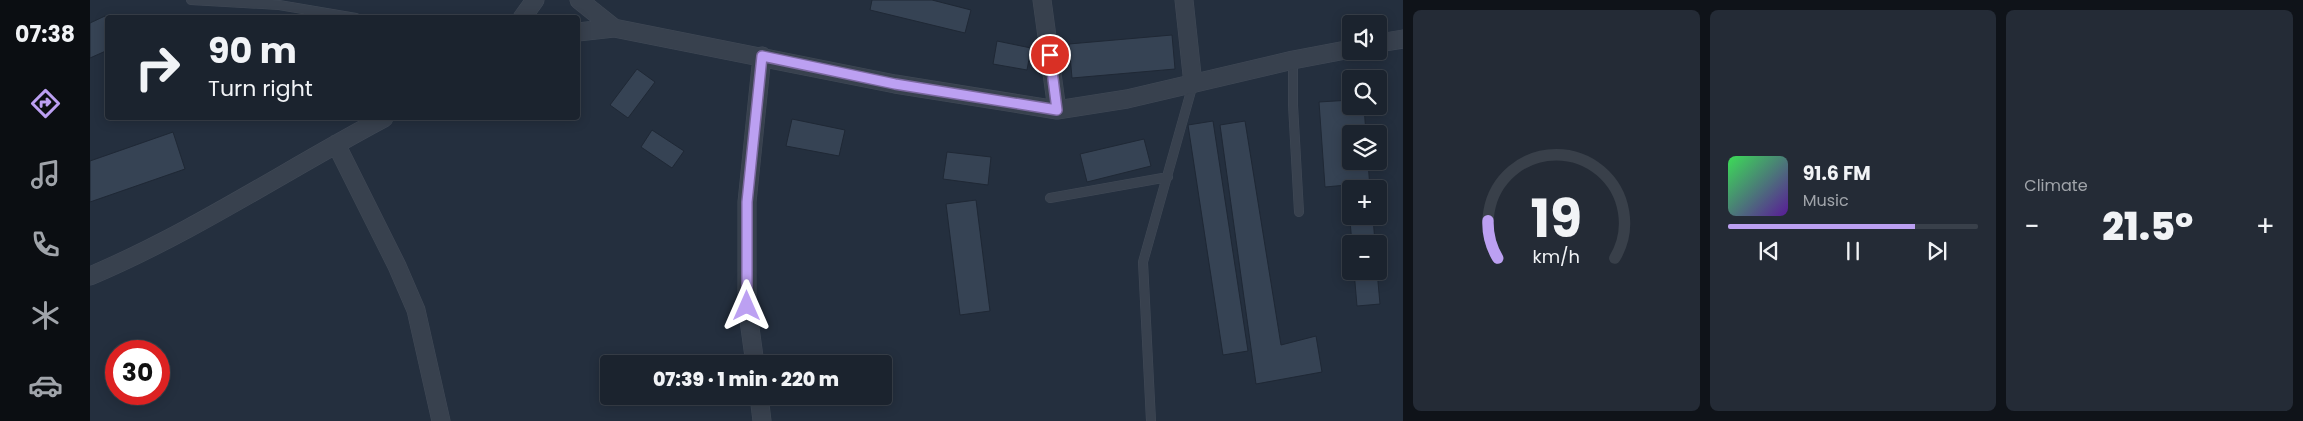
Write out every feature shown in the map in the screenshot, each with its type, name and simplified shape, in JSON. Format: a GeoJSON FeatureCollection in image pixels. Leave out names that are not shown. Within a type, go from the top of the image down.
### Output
{"type":"FeatureCollection","features":[{"type":"Feature","properties":{"kind":"street"},"geometry":{"type":"LineString","coordinates":[[524,15],[535,0]]}},
{"type":"Feature","properties":{"kind":"street"},"geometry":{"type":"LineString","coordinates":[[579,0],[614,28]]}},
{"type":"Feature","properties":{"kind":"street"},"geometry":{"type":"LineString","coordinates":[[1042,0],[1057,110]]}},
{"type":"Feature","properties":{"kind":"street"},"geometry":{"type":"LineString","coordinates":[[1184,0],[1193,84]]}},
{"type":"Feature","properties":{"kind":"street"},"geometry":{"type":"LineString","coordinates":[[580,32],[614,28],[895,84],[1057,110],[1127,99],[1293,60],[1342,51]]}},
{"type":"Feature","properties":{"kind":"street"},"geometry":{"type":"LineString","coordinates":[[1387,42],[1403,39]]}},
{"type":"Feature","properties":{"kind":"street"},"geometry":{"type":"LineString","coordinates":[[754,355],[747,306],[747,202],[762,56]]}},
{"type":"Feature","properties":{"kind":"street"},"geometry":{"type":"LineString","coordinates":[[90,276],[125,261],[380,120]]}},
{"type":"Feature","properties":{"kind":"street"},"geometry":{"type":"LineString","coordinates":[[336,144],[397,266],[416,310],[441,421]]}},
{"type":"Feature","properties":{"kind":"street"},"geometry":{"type":"LineString","coordinates":[[760,405],[762,421]]}},
{"type":"Feature","properties":{"kind":"lane"},"geometry":{"type":"LineString","coordinates":[[191,0],[279,5],[338,15]]}},
{"type":"Feature","properties":{"kind":"lane"},"geometry":{"type":"LineString","coordinates":[[1293,60],[1293,105],[1299,212]]}},
{"type":"Feature","properties":{"kind":"lane"},"geometry":{"type":"LineString","coordinates":[[1151,421],[1143,262],[1193,84]]}},
{"type":"Feature","properties":{"kind":"lane"},"geometry":{"type":"LineString","coordinates":[[1050,198],[1168,176]]}},
{"type":"Feature","properties":{"kind":"building"},"geometry":{"type":"Polygon","coordinates":[[[872,0],[932,0],[971,10],[965,33],[870,10],[872,0]]]}},
{"type":"Feature","properties":{"kind":"building"},"geometry":{"type":"Polygon","coordinates":[[[105,16],[105,51],[90,58],[90,23],[105,16]]]}},
{"type":"Feature","properties":{"kind":"building"},"geometry":{"type":"Polygon","coordinates":[[[1172,35],[1175,69],[1072,78],[1069,44],[1172,35]]]}},
{"type":"Feature","properties":{"kind":"building"},"geometry":{"type":"Polygon","coordinates":[[[997,41],[1031,48],[1027,70],[993,64],[997,41]]]}},
{"type":"Feature","properties":{"kind":"building"},"geometry":{"type":"Polygon","coordinates":[[[637,69],[655,82],[628,118],[610,105],[637,69]]]}},
{"type":"Feature","properties":{"kind":"building"},"geometry":{"type":"Polygon","coordinates":[[[1342,101],[1342,115],[1365,115],[1365,125],[1342,125],[1342,170],[1369,170],[1369,180],[1342,180],[1342,185],[1325,187],[1319,102],[1342,101]]]}},
{"type":"Feature","properties":{"kind":"building"},"geometry":{"type":"Polygon","coordinates":[[[792,119],[845,130],[839,156],[786,146],[792,119]]]}},
{"type":"Feature","properties":{"kind":"building"},"geometry":{"type":"Polygon","coordinates":[[[1213,121],[1248,351],[1223,355],[1188,125],[1213,121]]]}},
{"type":"Feature","properties":{"kind":"building"},"geometry":{"type":"Polygon","coordinates":[[[1245,121],[1281,345],[1316,336],[1322,372],[1256,384],[1220,125],[1245,121]]]}},
{"type":"Feature","properties":{"kind":"building"},"geometry":{"type":"Polygon","coordinates":[[[652,130],[684,151],[672,168],[641,147],[652,130]]]}},
{"type":"Feature","properties":{"kind":"building"},"geometry":{"type":"Polygon","coordinates":[[[173,132],[185,169],[90,202],[90,161],[173,132]]]}},
{"type":"Feature","properties":{"kind":"building"},"geometry":{"type":"Polygon","coordinates":[[[1144,139],[1151,166],[1087,182],[1080,154],[1144,139]]]}},
{"type":"Feature","properties":{"kind":"building"},"geometry":{"type":"Polygon","coordinates":[[[947,152],[991,157],[988,185],[943,179],[947,152]]]}},
{"type":"Feature","properties":{"kind":"building"},"geometry":{"type":"Polygon","coordinates":[[[976,200],[990,311],[960,315],[946,204],[976,200]]]}},
{"type":"Feature","properties":{"kind":"building"},"geometry":{"type":"Polygon","coordinates":[[[1350,225],[1374,225],[1374,235],[1351,235],[1350,225]]]}},
{"type":"Feature","properties":{"kind":"building"},"geometry":{"type":"Polygon","coordinates":[[[1355,280],[1378,280],[1380,304],[1357,306],[1355,280]]]}},
{"type":"Feature","properties":{"kind":"route"},"geometry":{"type":"LineString","coordinates":[[747,306],[747,202],[762,56],[895,84],[1057,110],[1050,55]]}}]}
